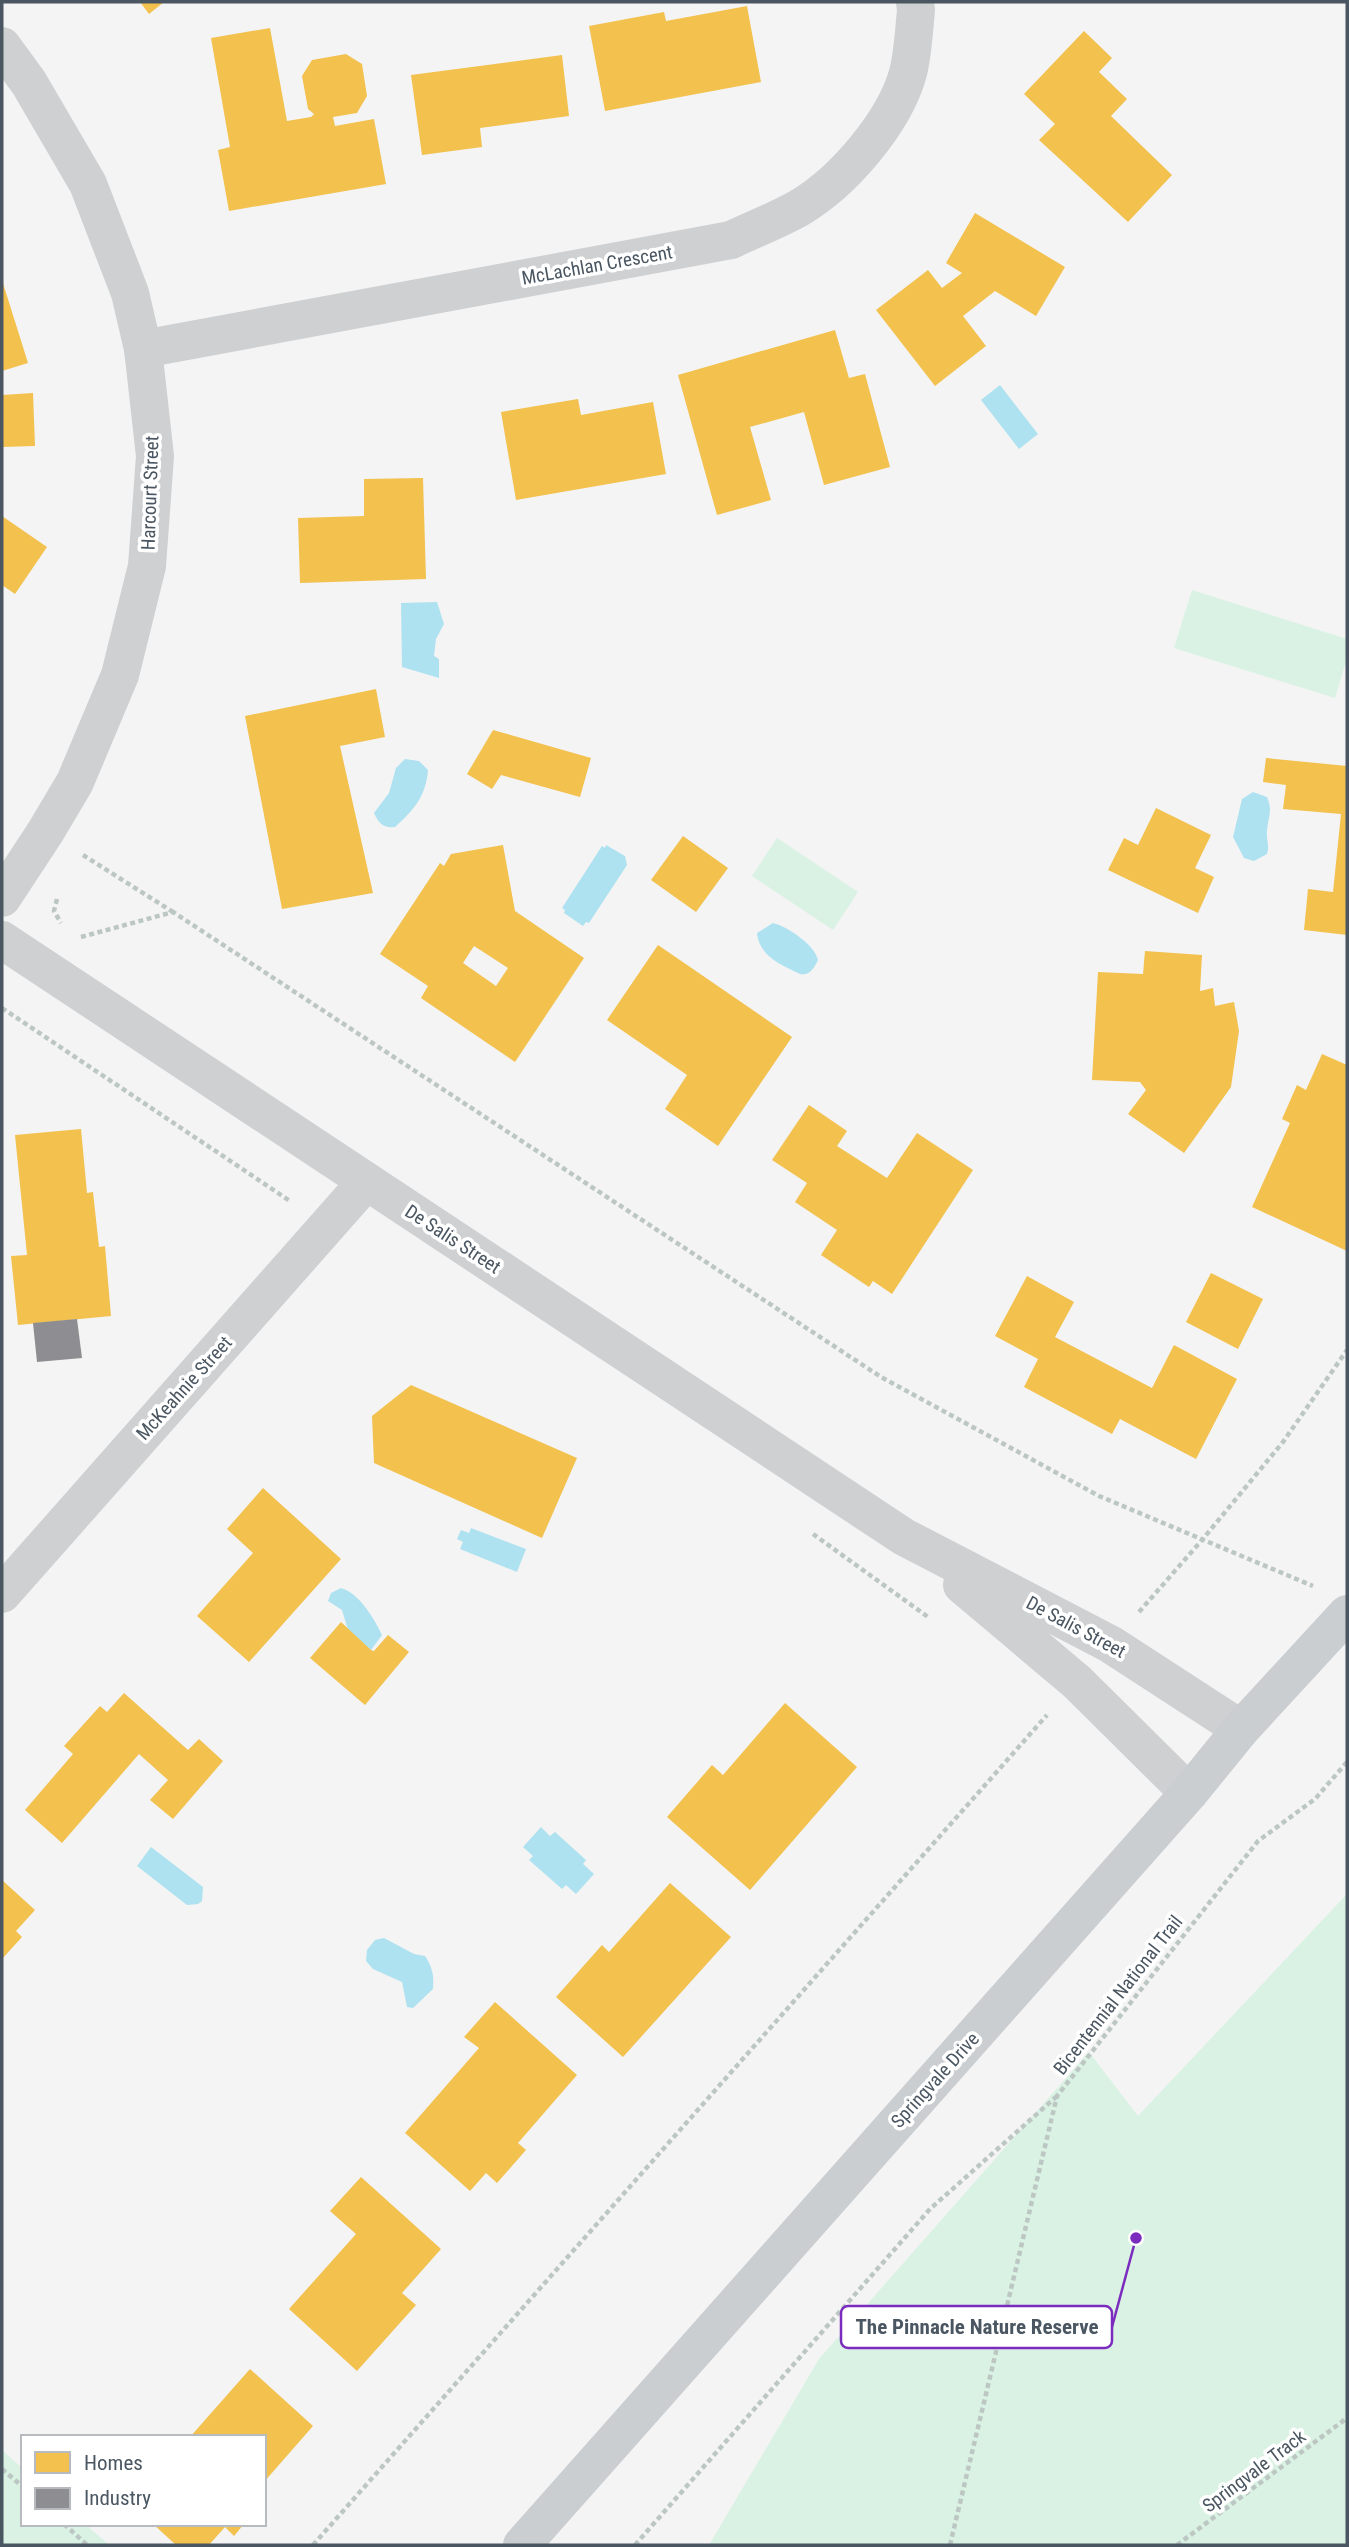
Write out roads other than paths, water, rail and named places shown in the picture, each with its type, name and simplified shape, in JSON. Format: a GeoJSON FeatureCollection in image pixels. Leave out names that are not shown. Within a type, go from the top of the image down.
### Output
{"type":"FeatureCollection","features":[{"type":"Feature","properties":{"kind":"main road","name":"Springvale Drive"},"geometry":{"type":"LineString","coordinates":[[522,2545],[1189,1793],[1241,1729],[1335,1602]]}},
{"type":"Feature","properties":{"kind":"street","name":"McLachlan Crescent"},"geometry":{"type":"LineString","coordinates":[[144,349],[731,240],[799,208],[830,186],[879,134],[896,104],[908,73],[915,2]]}},
{"type":"Feature","properties":{"kind":"street","name":"Harcourt Street"},"geometry":{"type":"LineString","coordinates":[[2,46],[29,83],[89,184],[130,293],[144,349],[155,456],[148,566],[120,675],[75,782],[2,898]]}},
{"type":"Feature","properties":{"kind":"street","name":"De Salis Street"},"geometry":{"type":"LineString","coordinates":[[2,940],[904,1536],[1110,1644],[1241,1729]]}},
{"type":"Feature","properties":{"kind":"street","name":"McKeahnie Street"},"geometry":{"type":"LineString","coordinates":[[2,1594],[366,1182]]}},
{"type":"Feature","properties":{"kind":"street","name":"De Salis Street"},"geometry":{"type":"LineString","coordinates":[[904,1536],[1077,1682],[1189,1793]]}},
{"type":"Feature","properties":{"kind":"water"},"geometry":{"type":"Polygon","coordinates":[[[1000,385],[1038,434],[1019,449],[981,400],[1000,385]]]}},
{"type":"Feature","properties":{"kind":"water"},"geometry":{"type":"Polygon","coordinates":[[[437,602],[444,624],[436,639],[434,656],[439,659],[439,678],[402,667],[401,603],[437,602]]]}},
{"type":"Feature","properties":{"kind":"water"},"geometry":{"type":"Polygon","coordinates":[[[405,759],[419,761],[428,770],[425,787],[408,815],[395,827],[387,827],[380,823],[374,813],[389,793],[396,768],[405,759]]]}},
{"type":"Feature","properties":{"kind":"water"},"geometry":{"type":"Polygon","coordinates":[[[1253,792],[1267,797],[1270,810],[1267,854],[1254,861],[1244,858],[1233,837],[1242,799],[1253,792]]]}},
{"type":"Feature","properties":{"kind":"water"},"geometry":{"type":"Polygon","coordinates":[[[606,845],[625,856],[627,865],[589,923],[586,922],[583,926],[564,913],[562,908],[602,846],[605,848],[606,845]]]}},
{"type":"Feature","properties":{"kind":"water"},"geometry":{"type":"Polygon","coordinates":[[[773,923],[786,928],[812,948],[818,960],[809,973],[800,974],[766,954],[757,933],[773,923]]]}},
{"type":"Feature","properties":{"kind":"water"},"geometry":{"type":"Polygon","coordinates":[[[471,1528],[526,1549],[517,1572],[460,1549],[463,1542],[457,1539],[461,1530],[469,1533],[471,1528]]]}},
{"type":"Feature","properties":{"kind":"water"},"geometry":{"type":"Polygon","coordinates":[[[341,1588],[360,1601],[382,1635],[371,1650],[348,1630],[342,1610],[328,1601],[331,1593],[341,1588]]]}},
{"type":"Feature","properties":{"kind":"water"},"geometry":{"type":"Polygon","coordinates":[[[541,1827],[550,1836],[555,1832],[586,1860],[583,1864],[594,1874],[576,1894],[566,1885],[562,1889],[529,1860],[533,1856],[523,1847],[541,1827]]]}},
{"type":"Feature","properties":{"kind":"water"},"geometry":{"type":"Polygon","coordinates":[[[151,1847],[203,1887],[202,1901],[187,1905],[137,1866],[151,1847]]]}},
{"type":"Feature","properties":{"kind":"water"},"geometry":{"type":"Polygon","coordinates":[[[384,1938],[414,1954],[425,1956],[430,1964],[433,1989],[413,2008],[407,2007],[402,1982],[373,1969],[366,1961],[367,1950],[375,1940],[384,1938]]]}},
{"type":"Feature","properties":{"kind":"place","name":"The Pinnacle Nature Reserve"},"geometry":{"type":"Point","coordinates":[1136,2238]}}]}
